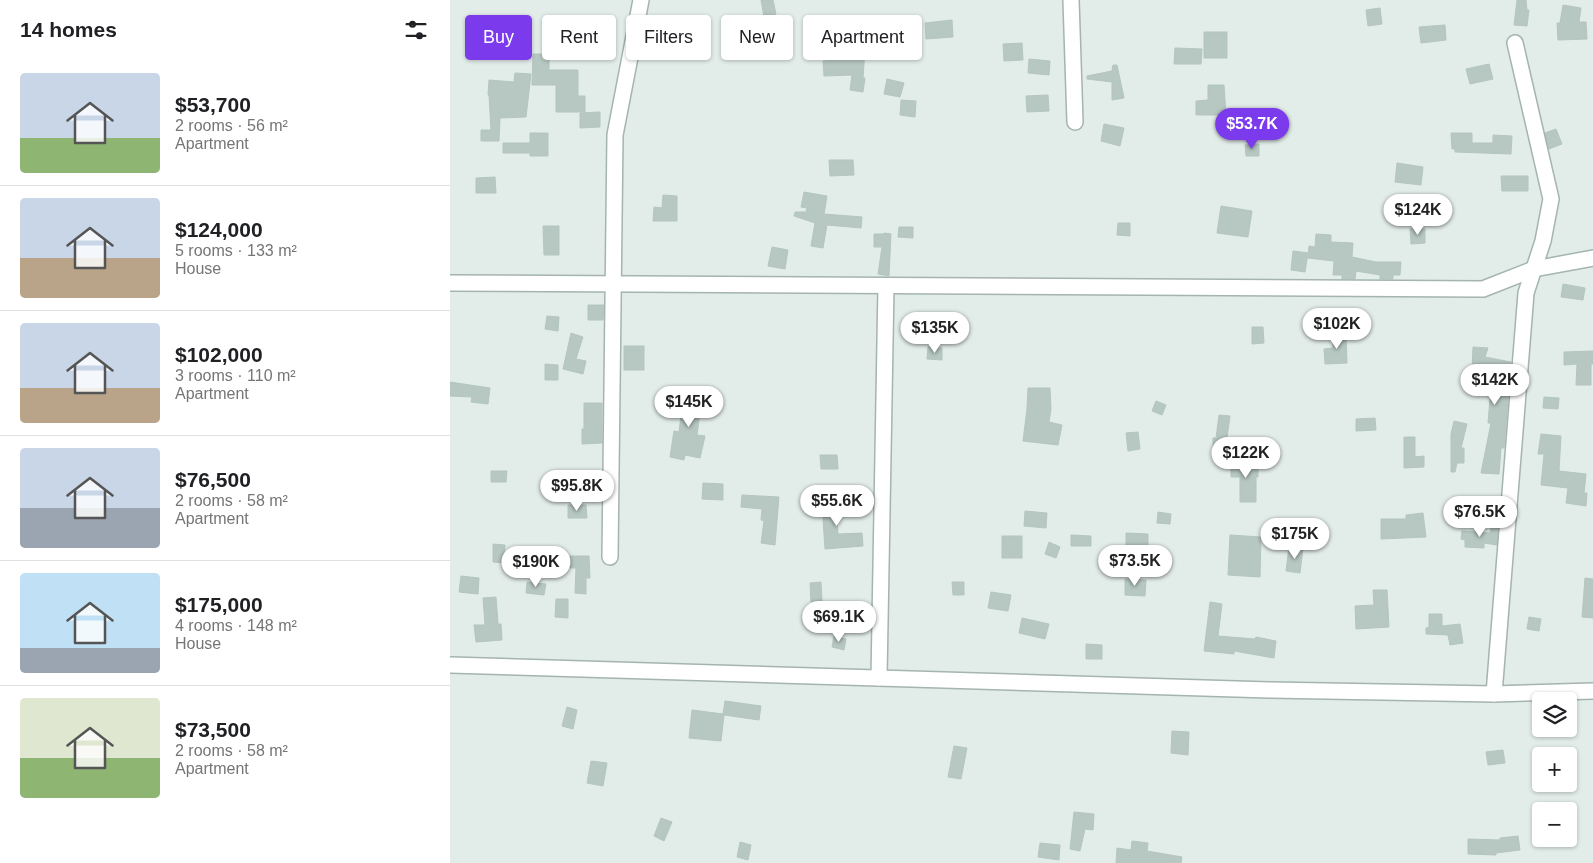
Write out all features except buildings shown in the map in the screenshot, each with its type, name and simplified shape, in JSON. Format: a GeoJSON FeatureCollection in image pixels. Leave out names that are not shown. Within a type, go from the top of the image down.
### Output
{"type":"FeatureCollection","features":[{"type":"Feature","properties":{"kind":"street"},"geometry":{"type":"LineString","coordinates":[[610,557],[615,135],[640,0]]}},
{"type":"Feature","properties":{"kind":"street"},"geometry":{"type":"LineString","coordinates":[[1071,0],[1075,122]]}},
{"type":"Feature","properties":{"kind":"street"},"geometry":{"type":"LineString","coordinates":[[1494,694],[1526,293],[1543,242],[1551,199],[1515,43]]}},
{"type":"Feature","properties":{"kind":"street"},"geometry":{"type":"LineString","coordinates":[[450,283],[1483,289],[1534,269],[1593,258]]}},
{"type":"Feature","properties":{"kind":"street"},"geometry":{"type":"LineString","coordinates":[[879,678],[886,286]]}},
{"type":"Feature","properties":{"kind":"street"},"geometry":{"type":"LineString","coordinates":[[450,666],[1269,690],[1494,694],[1593,691]]}}]}
